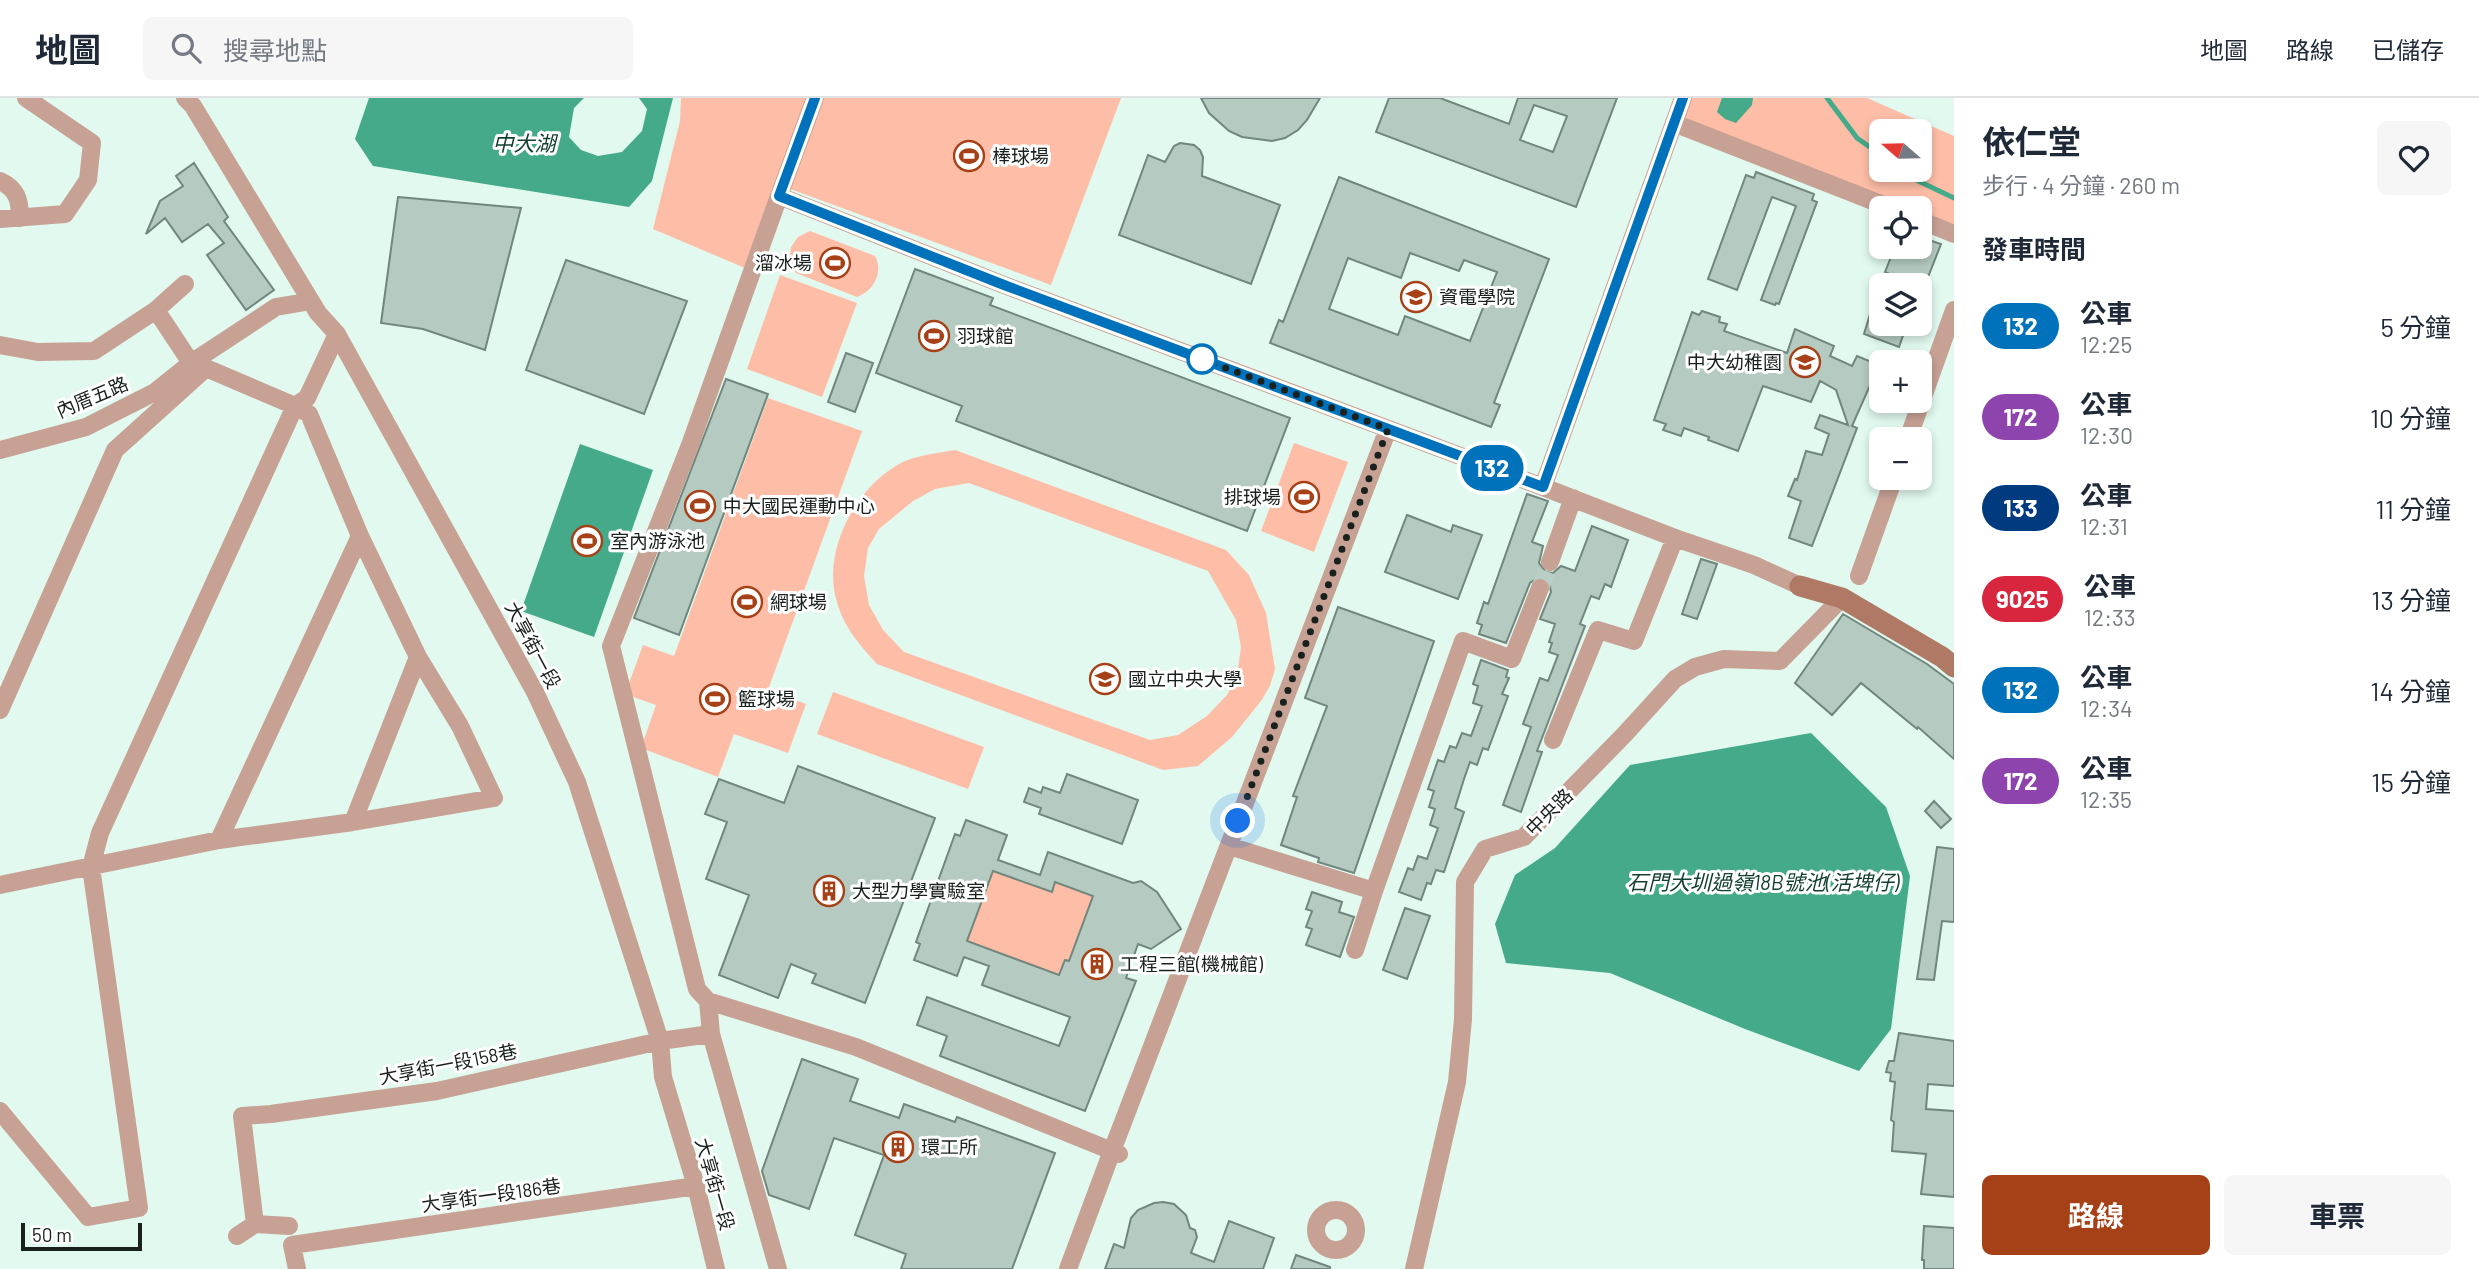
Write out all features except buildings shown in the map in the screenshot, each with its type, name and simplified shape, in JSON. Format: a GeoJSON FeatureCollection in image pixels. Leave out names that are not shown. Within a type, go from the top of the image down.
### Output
{"type":"FeatureCollection","features":[{"type":"Feature","properties":{"kind":"street"},"geometry":{"type":"LineString","coordinates":[[0,219],[65,214],[88,180],[92,142],[26,98]]}},
{"type":"Feature","properties":{"kind":"street","name":"大享街一段"},"geometry":{"type":"LineString","coordinates":[[185,98],[193,106],[318,313],[337,334],[535,692],[572,771],[660,1041],[663,1077],[696,1186],[716,1269]]}},
{"type":"Feature","properties":{"kind":"street"},"geometry":{"type":"LineString","coordinates":[[815,98],[690,445],[611,646],[697,989],[708,1001],[856,1047],[1116,1152]]}},
{"type":"Feature","properties":{"kind":"street"},"geometry":{"type":"LineString","coordinates":[[1543,487],[1683,98]]}},
{"type":"Feature","properties":{"kind":"street"},"geometry":{"type":"LineString","coordinates":[[1674,123],[1869,199]]}},
{"type":"Feature","properties":{"kind":"street"},"geometry":{"type":"LineString","coordinates":[[0,181],[12,188],[20,201],[20,218]]}},
{"type":"Feature","properties":{"kind":"street"},"geometry":{"type":"LineString","coordinates":[[779,196],[1004,285],[1675,538],[1754,565],[1800,586],[1842,598],[1942,657],[1954,667]]}},
{"type":"Feature","properties":{"kind":"street"},"geometry":{"type":"LineString","coordinates":[[1932,225],[1954,234]]}},
{"type":"Feature","properties":{"kind":"street"},"geometry":{"type":"LineString","coordinates":[[0,345],[38,352],[94,351],[156,310],[185,284]]}},
{"type":"Feature","properties":{"kind":"street","name":"內厝五路"},"geometry":{"type":"LineString","coordinates":[[0,450],[86,427],[155,392],[191,363],[276,307],[312,301]]}},
{"type":"Feature","properties":{"kind":"street"},"geometry":{"type":"LineString","coordinates":[[156,310],[191,363]]}},
{"type":"Feature","properties":{"kind":"street"},"geometry":{"type":"LineString","coordinates":[[1912,427],[1954,310]]}},
{"type":"Feature","properties":{"kind":"street"},"geometry":{"type":"LineString","coordinates":[[0,1111],[88,1217],[139,1208],[91,867],[100,833],[295,406],[307,398],[337,334]]}},
{"type":"Feature","properties":{"kind":"street"},"geometry":{"type":"LineString","coordinates":[[0,710],[115,450],[206,368],[309,414],[360,536],[418,657],[460,726],[494,798],[353,822],[219,840],[0,885]]}},
{"type":"Feature","properties":{"kind":"street"},"geometry":{"type":"LineString","coordinates":[[1068,1269],[1116,1152],[1388,429]]}},
{"type":"Feature","properties":{"kind":"street"},"geometry":{"type":"LineString","coordinates":[[1859,576],[1890,490]]}},
{"type":"Feature","properties":{"kind":"street"},"geometry":{"type":"LineString","coordinates":[[1550,562],[1573,498]]}},
{"type":"Feature","properties":{"kind":"street"},"geometry":{"type":"LineString","coordinates":[[219,840],[360,536]]}},
{"type":"Feature","properties":{"kind":"street"},"geometry":{"type":"LineString","coordinates":[[1553,740],[1598,630],[1634,641],[1675,538]]}},
{"type":"Feature","properties":{"kind":"street"},"geometry":{"type":"LineString","coordinates":[[1355,950],[1463,641],[1512,659],[1540,588]]}},
{"type":"Feature","properties":{"kind":"street","name":"中央路"},"geometry":{"type":"LineString","coordinates":[[1414,1269],[1457,1083],[1463,1019],[1465,882],[1485,849],[1524,837],[1675,679],[1695,667],[1724,659],[1780,661],[1842,598]]}},
{"type":"Feature","properties":{"kind":"street"},"geometry":{"type":"LineString","coordinates":[[353,822],[418,657]]}},
{"type":"Feature","properties":{"kind":"street"},"geometry":{"type":"LineString","coordinates":[[1229,846],[1374,891]]}},
{"type":"Feature","properties":{"kind":"street"},"geometry":{"type":"LineString","coordinates":[[708,1001],[711,1034],[778,1269]]}},
{"type":"Feature","properties":{"kind":"street","name":"大享街一段158巷"},"geometry":{"type":"LineString","coordinates":[[255,1224],[242,1116],[437,1091],[660,1041],[711,1034]]}},
{"type":"Feature","properties":{"kind":"street","name":"大享街一段186巷"},"geometry":{"type":"LineString","coordinates":[[297,1269],[292,1245],[696,1186]]}},
{"type":"Feature","properties":{"kind":"street"},"geometry":{"type":"LineString","coordinates":[[237,1236],[255,1224],[289,1226]]}},
{"type":"Feature","properties":{"kind":"shaded area"},"geometry":{"type":"Polygon","coordinates":[[[681,98],[815,98],[752,271],[653,229],[680,121],[681,98]]]}},
{"type":"Feature","properties":{"kind":"shaded area"},"geometry":{"type":"Polygon","coordinates":[[[818,98],[1121,98],[1051,285],[785,187],[818,98]]]}},
{"type":"Feature","properties":{"kind":"shaded area"},"geometry":{"type":"Polygon","coordinates":[[[1683,98],[1867,98],[1915,119],[1869,119],[1869,182],[1932,182],[1932,126],[1954,136],[1954,234],[1932,226],[1932,196],[1869,196],[1869,200],[1674,123],[1683,98]]]}},
{"type":"Feature","properties":{"kind":"shaded area","name":"溜冰場"},"geometry":{"type":"Polygon","coordinates":[[[810,231],[875,256],[878,269],[872,286],[857,297],[796,273],[789,262],[791,247],[798,237],[810,231]]]}},
{"type":"Feature","properties":{"kind":"shaded area"},"geometry":{"type":"Polygon","coordinates":[[[780,275],[857,303],[822,397],[747,369],[780,275]]]}},
{"type":"Feature","properties":{"kind":"shaded area"},"geometry":{"type":"Polygon","coordinates":[[[768,398],[862,431],[768,690],[806,704],[788,753],[734,734],[718,777],[641,748],[656,705],[625,694],[643,645],[674,656],[768,398]]]}},
{"type":"Feature","properties":{"kind":"shaded area","name":"排球場"},"geometry":{"type":"Polygon","coordinates":[[[1294,443],[1348,462],[1314,552],[1261,531],[1294,443]]]}},
{"type":"Feature","properties":{"kind":"shaded area"},"geometry":{"type":"Polygon","coordinates":[[[955,450],[1226,550],[1249,575],[1266,613],[1275,669],[1270,686],[1261,701],[1232,737],[1198,766],[1163,770],[877,664],[848,628],[837,602],[833,583],[838,542],[857,503],[886,473],[909,460],[955,450]],[[969,483],[935,489],[913,501],[879,529],[868,548],[864,576],[869,605],[883,630],[904,652],[1150,740],[1178,735],[1207,716],[1227,695],[1237,675],[1241,647],[1236,620],[1208,571],[969,483]]]}},
{"type":"Feature","properties":{"kind":"shaded area","name":"籃球場"},"geometry":{"type":"Polygon","coordinates":[[[833,692],[984,747],[968,789],[817,734],[833,692]]]}},
{"type":"Feature","properties":{"kind":"shaded area"},"geometry":{"type":"Polygon","coordinates":[[[993,871],[1051,892],[1055,882],[1102,900],[1069,961],[1064,960],[1062,967],[1068,978],[967,941],[993,871]]]}},
{"type":"Feature","properties":{"kind":"water","name":"中大湖"},"geometry":{"type":"Polygon","coordinates":[[[369,98],[584,98],[574,108],[569,137],[581,150],[598,156],[622,152],[642,131],[647,109],[639,98],[673,98],[652,181],[629,207],[373,166],[355,139],[369,98]]]}},
{"type":"Feature","properties":{"kind":"water"},"geometry":{"type":"Polygon","coordinates":[[[1722,98],[1753,98],[1752,105],[1736,123],[1717,112],[1722,98]]]}},
{"type":"Feature","properties":{"kind":"water","name":"室內游泳池"},"geometry":{"type":"Polygon","coordinates":[[[580,444],[653,470],[594,637],[521,611],[580,444]]]}},
{"type":"Feature","properties":{"kind":"water","name":"石門大圳過嶺18B號池(活埤仔)"},"geometry":{"type":"Polygon","coordinates":[[[1811,733],[1886,807],[1910,876],[1891,1029],[1859,1071],[1745,1029],[1610,973],[1506,963],[1495,924],[1515,875],[1555,848],[1630,765],[1811,733]]]}},
{"type":"Feature","properties":{"kind":"waterway"},"geometry":{"type":"LineString","coordinates":[[1827,98],[1857,138],[1869,146]]}},
{"type":"Feature","properties":{"kind":"waterway"},"geometry":{"type":"LineString","coordinates":[[1920,182],[1954,198]]}},
{"type":"Feature","properties":{"kind":"tunnel"},"geometry":{"type":"LineString","coordinates":[[1540,588],[1550,562]]}},
{"type":"Feature","properties":{"kind":"bus line","name":"132"},"geometry":{"type":"LineString","coordinates":[[815,98],[779,196],[1004,285],[1543,487],[1683,98]]}},
{"type":"Feature","properties":{"kind":"place","name":"棒球場"},"geometry":{"type":"Point","coordinates":[969,156]}},
{"type":"Feature","properties":{"kind":"place","name":"溜冰場"},"geometry":{"type":"Point","coordinates":[835,263]}},
{"type":"Feature","properties":{"kind":"place","name":"資電學院"},"geometry":{"type":"Point","coordinates":[1416,297]}},
{"type":"Feature","properties":{"kind":"place","name":"羽球館"},"geometry":{"type":"Point","coordinates":[934,336]}},
{"type":"Feature","properties":{"kind":"place","name":"中大幼稚園"},"geometry":{"type":"Point","coordinates":[1805,362]}},
{"type":"Feature","properties":{"kind":"place","name":"排球場"},"geometry":{"type":"Point","coordinates":[1304,497]}},
{"type":"Feature","properties":{"kind":"place","name":"中大國民運動中心"},"geometry":{"type":"Point","coordinates":[700,506]}},
{"type":"Feature","properties":{"kind":"place","name":"室內游泳池"},"geometry":{"type":"Point","coordinates":[587,541]}},
{"type":"Feature","properties":{"kind":"place","name":"網球場"},"geometry":{"type":"Point","coordinates":[747,602]}},
{"type":"Feature","properties":{"kind":"place","name":"國立中央大學"},"geometry":{"type":"Point","coordinates":[1105,679]}},
{"type":"Feature","properties":{"kind":"place","name":"籃球場"},"geometry":{"type":"Point","coordinates":[715,699]}},
{"type":"Feature","properties":{"kind":"place","name":"大型力學實驗室"},"geometry":{"type":"Point","coordinates":[829,891]}},
{"type":"Feature","properties":{"kind":"place","name":"工程三館(機械館)"},"geometry":{"type":"Point","coordinates":[1097,964]}},
{"type":"Feature","properties":{"kind":"place","name":"環工所"},"geometry":{"type":"Point","coordinates":[898,1147]}},
{"type":"Feature","properties":{"kind":"route"},"geometry":{"type":"LineString","coordinates":[[1202,359],[1388,429],[1238,821]]}}]}
